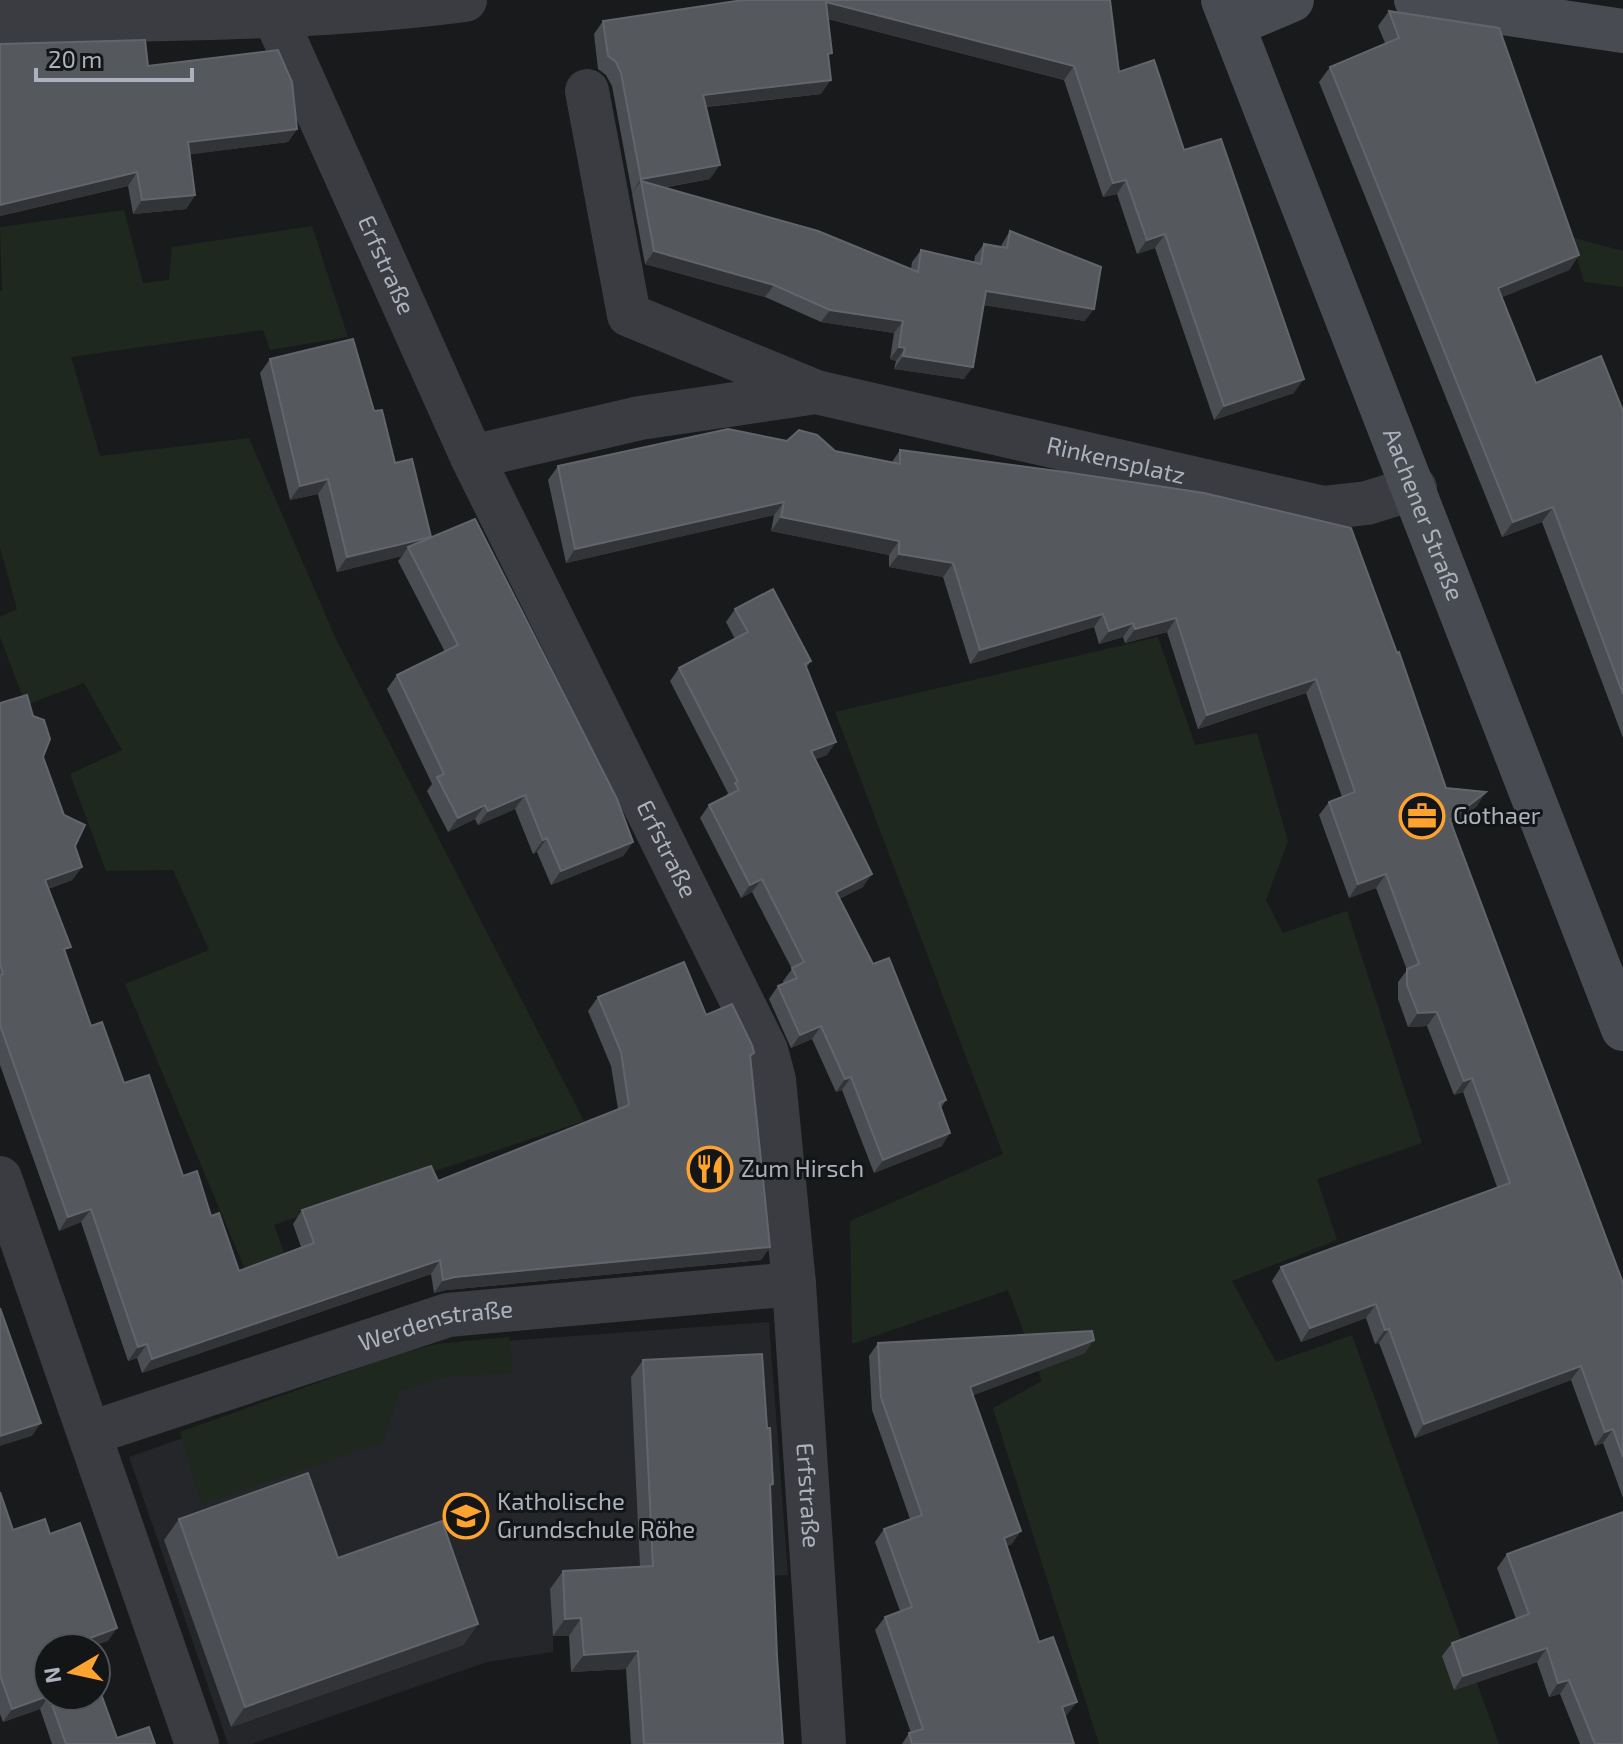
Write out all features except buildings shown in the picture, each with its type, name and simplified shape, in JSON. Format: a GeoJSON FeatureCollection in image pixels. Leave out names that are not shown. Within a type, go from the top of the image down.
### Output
{"type":"FeatureCollection","features":[{"type":"Feature","properties":{"kind":"main road"},"geometry":{"type":"LineString","coordinates":[[1228,13],[1292,0]]}},
{"type":"Feature","properties":{"kind":"main road"},"geometry":{"type":"LineString","coordinates":[[1416,0],[1623,31]]}},
{"type":"Feature","properties":{"kind":"main road","name":"Aachener Straße"},"geometry":{"type":"LineString","coordinates":[[1228,13],[1623,1029]]}},
{"type":"Feature","properties":{"kind":"street"},"geometry":{"type":"LineString","coordinates":[[0,22],[274,15],[395,9],[465,0]]}},
{"type":"Feature","properties":{"kind":"street","name":"Erfstraße"},"geometry":{"type":"LineString","coordinates":[[274,15],[472,457],[766,1050],[774,1080],[794,1284],[824,1744]]}},
{"type":"Feature","properties":{"kind":"street","name":"Rinkensplatz"},"geometry":{"type":"LineString","coordinates":[[587,91],[629,315],[816,392],[1323,508],[1367,503],[1415,488]]}},
{"type":"Feature","properties":{"kind":"street","name":"Rinkensplatz"},"geometry":{"type":"LineString","coordinates":[[472,457],[640,418],[816,392]]}},
{"type":"Feature","properties":{"kind":"street"},"geometry":{"type":"LineString","coordinates":[[0,1178],[197,1744]]}},
{"type":"Feature","properties":{"kind":"street","name":"Werdenstraße"},"geometry":{"type":"LineString","coordinates":[[91,1433],[448,1315],[794,1284]]}},
{"type":"Feature","properties":{"kind":"shaded area"},"geometry":{"type":"Polygon","coordinates":[[[124,210],[143,283],[169,280],[172,247],[312,226],[348,337],[270,350],[263,330],[71,357],[100,456],[249,438],[336,639],[584,1121],[274,1225],[289,1266],[249,1279],[125,984],[209,950],[173,870],[106,871],[70,774],[122,750],[84,683],[26,705],[0,637],[0,617],[17,609],[0,548],[0,227],[124,210]]]}},
{"type":"Feature","properties":{"kind":"shaded area"},"geometry":{"type":"Polygon","coordinates":[[[1571,237],[1623,251],[1623,287],[1584,282],[1571,237]]]}},
{"type":"Feature","properties":{"kind":"shaded area"},"geometry":{"type":"Polygon","coordinates":[[[1158,637],[1195,745],[1257,733],[1288,841],[1266,900],[1283,933],[1347,911],[1422,1143],[1317,1179],[1337,1240],[1232,1281],[1276,1362],[1352,1335],[1499,1744],[1099,1744],[993,1408],[1042,1381],[1008,1290],[852,1344],[850,1221],[1003,1154],[835,712],[1158,637]]]}},
{"type":"Feature","properties":{"kind":"shaded area","name":"Katholische Grundschule Röhe"},"geometry":{"type":"Polygon","coordinates":[[[769,1322],[788,1575],[685,1581],[603,1634],[553,1636],[553,1652],[487,1662],[252,1744],[228,1744],[129,1457],[447,1345],[769,1322]]]}},
{"type":"Feature","properties":{"kind":"shaded area"},"geometry":{"type":"Polygon","coordinates":[[[509,1337],[513,1373],[445,1377],[400,1391],[382,1443],[201,1504],[180,1432],[398,1354],[436,1344],[509,1337]]]}},
{"type":"Feature","properties":{"kind":"place","name":"Gothaer"},"geometry":{"type":"Point","coordinates":[1422,816]}},
{"type":"Feature","properties":{"kind":"place","name":"Zum Hirsch"},"geometry":{"type":"Point","coordinates":[710,1169]}},
{"type":"Feature","properties":{"kind":"place","name":"Katholische Grundschule Röhe"},"geometry":{"type":"Point","coordinates":[466,1516]}}]}
